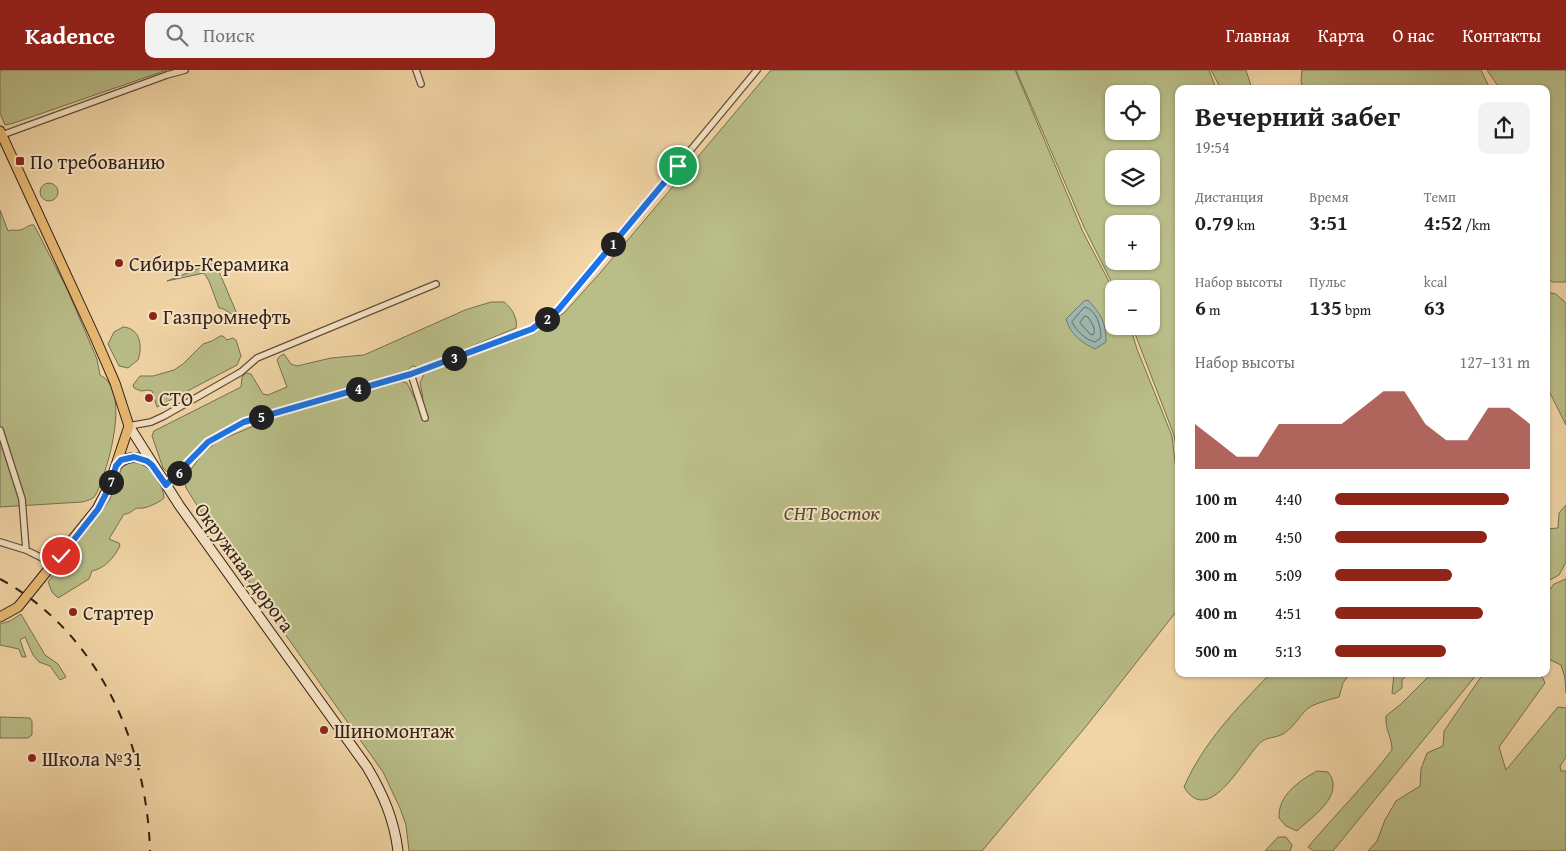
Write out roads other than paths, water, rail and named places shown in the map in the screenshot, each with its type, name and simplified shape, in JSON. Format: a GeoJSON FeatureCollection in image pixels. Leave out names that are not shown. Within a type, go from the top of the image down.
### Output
{"type":"FeatureCollection","features":[{"type":"Feature","properties":{"kind":"main road","name":"Окружная дорога"},"geometry":{"type":"LineString","coordinates":[[1,133],[96,337],[115,383],[129,426],[152,465],[367,767],[388,807],[394,826],[398,851]]}},
{"type":"Feature","properties":{"kind":"main road"},"geometry":{"type":"LineString","coordinates":[[0,616],[18,607],[98,509],[110,486],[129,426]]}},
{"type":"Feature","properties":{"kind":"main road"},"geometry":{"type":"LineString","coordinates":[[116,466],[121,460],[134,457],[141,458],[152,465]]}},
{"type":"Feature","properties":{"kind":"street"},"geometry":{"type":"LineString","coordinates":[[1,133],[167,74],[185,70]]}},
{"type":"Feature","properties":{"kind":"street"},"geometry":{"type":"LineString","coordinates":[[416,70],[421,84]]}},
{"type":"Feature","properties":{"kind":"street"},"geometry":{"type":"LineString","coordinates":[[166,485],[208,442],[244,422],[411,374],[532,329],[558,310],[757,70]]}},
{"type":"Feature","properties":{"kind":"street"},"geometry":{"type":"LineString","coordinates":[[129,426],[146,423],[164,416],[241,372],[257,358],[436,284]]}},
{"type":"Feature","properties":{"kind":"street"},"geometry":{"type":"LineString","coordinates":[[411,374],[425,418]]}},
{"type":"Feature","properties":{"kind":"street"},"geometry":{"type":"LineString","coordinates":[[0,430],[22,499],[26,550]]}},
{"type":"Feature","properties":{"kind":"street"},"geometry":{"type":"LineString","coordinates":[[0,542],[26,550],[54,564]]}},
{"type":"Feature","properties":{"kind":"water"},"geometry":{"type":"Polygon","coordinates":[[[1088,300],[1104,324],[1106,342],[1095,349],[1077,337],[1070,329],[1066,319],[1084,301],[1088,300]]]}},
{"type":"Feature","properties":{"kind":"railway"},"geometry":{"type":"LineString","coordinates":[[0,579],[34,602],[64,629],[90,660],[111,695],[127,732],[139,771],[147,811],[150,851]]}},
{"type":"Feature","properties":{"kind":"place","name":"По требованию"},"geometry":{"type":"Point","coordinates":[20,161]}},
{"type":"Feature","properties":{"kind":"place","name":"Сибирь-Керамика"},"geometry":{"type":"Point","coordinates":[119,263]}},
{"type":"Feature","properties":{"kind":"place","name":"Газпромнефть"},"geometry":{"type":"Point","coordinates":[153,316]}},
{"type":"Feature","properties":{"kind":"place","name":"СТО"},"geometry":{"type":"Point","coordinates":[149,398]}},
{"type":"Feature","properties":{"kind":"place","name":"Стартер"},"geometry":{"type":"Point","coordinates":[73,612]}},
{"type":"Feature","properties":{"kind":"place","name":"Шиномонтаж"},"geometry":{"type":"Point","coordinates":[324,730]}},
{"type":"Feature","properties":{"kind":"place","name":"Школа №31"},"geometry":{"type":"Point","coordinates":[32,758]}},
{"type":"Feature","properties":{"kind":"park label","name":"СНТ Восток"},"geometry":{"type":"Point","coordinates":[832,512]}}]}
